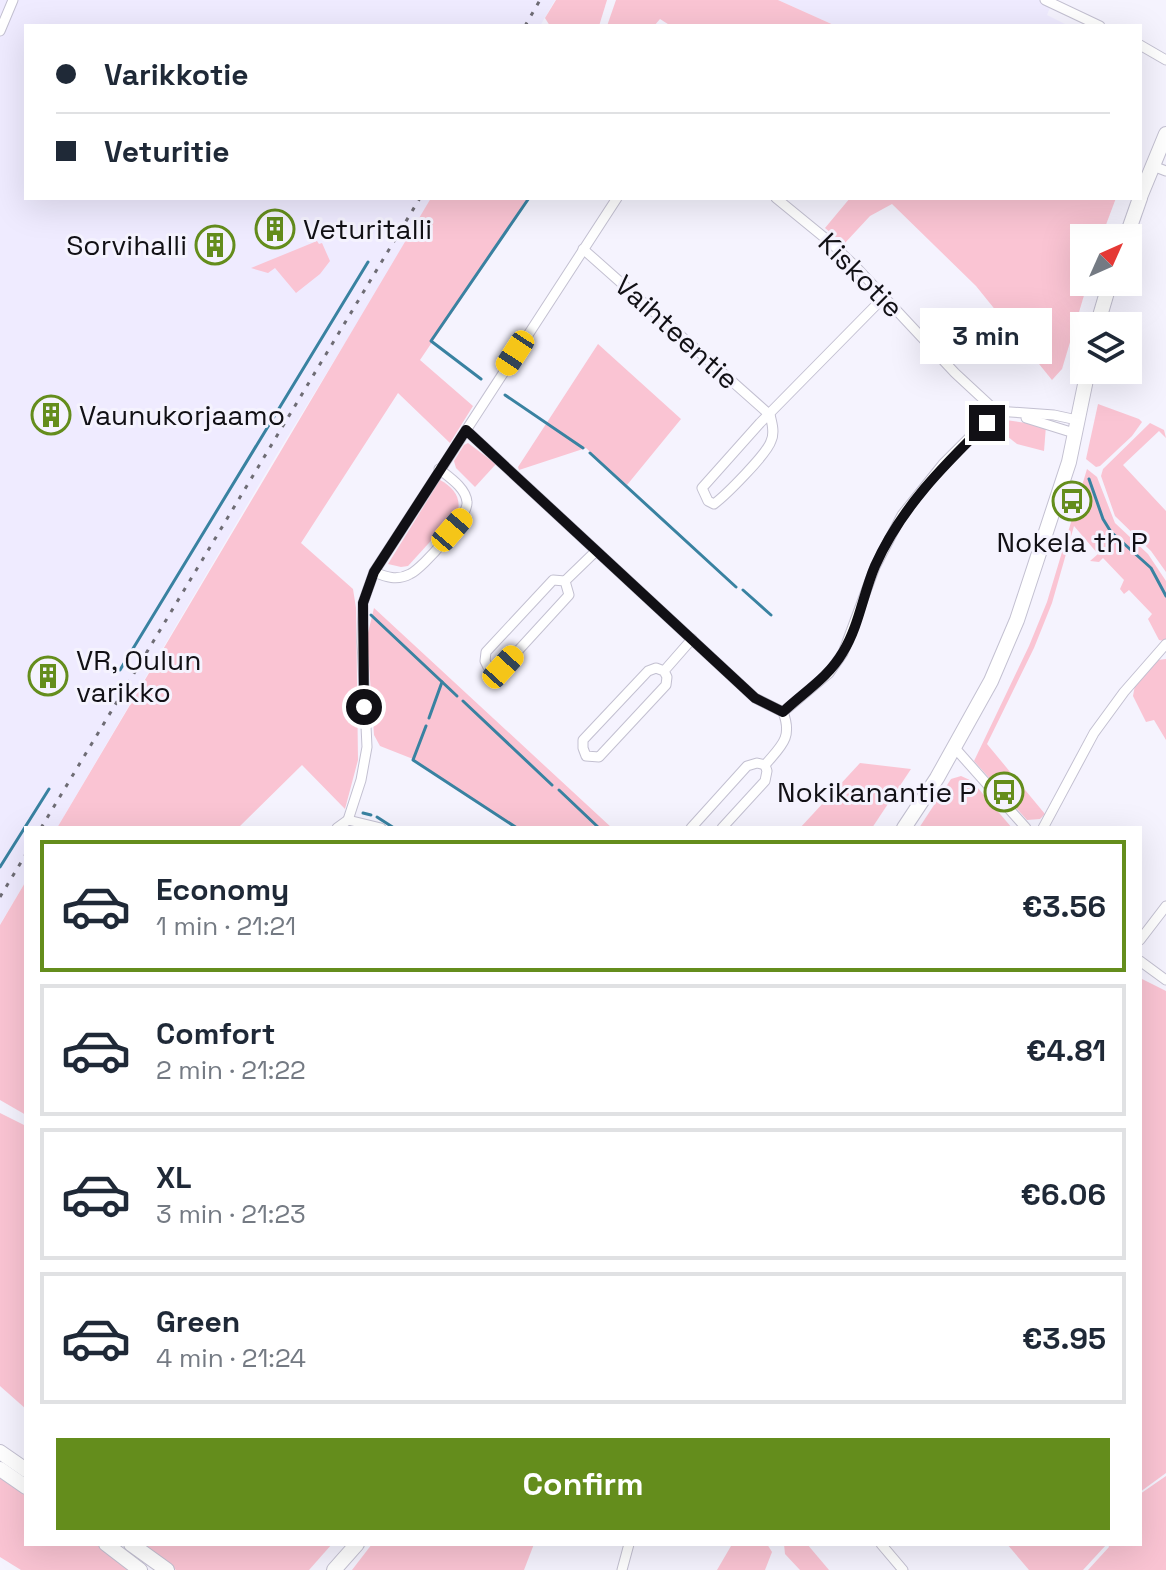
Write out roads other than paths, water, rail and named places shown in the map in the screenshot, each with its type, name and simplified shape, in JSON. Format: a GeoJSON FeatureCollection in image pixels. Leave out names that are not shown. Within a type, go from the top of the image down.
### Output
{"type":"FeatureCollection","features":[{"type":"Feature","properties":{"kind":"street"},"geometry":{"type":"LineString","coordinates":[[0,31],[13,0]]}},
{"type":"Feature","properties":{"kind":"street"},"geometry":{"type":"LineString","coordinates":[[1045,0],[1066,4],[1097,24]]}},
{"type":"Feature","properties":{"kind":"street"},"geometry":{"type":"LineString","coordinates":[[1142,46],[1163,56]]}},
{"type":"Feature","properties":{"kind":"street"},"geometry":{"type":"LineString","coordinates":[[1142,194],[1159,169],[1166,134]]}},
{"type":"Feature","properties":{"kind":"street"},"geometry":{"type":"LineString","coordinates":[[340,826],[348,820],[361,780],[367,747],[363,603],[374,572],[616,200]]}},
{"type":"Feature","properties":{"kind":"street","name":"Kiskotie"},"geometry":{"type":"LineString","coordinates":[[778,200],[831,243],[885,296],[955,373],[996,411]]}},
{"type":"Feature","properties":{"kind":"street"},"geometry":{"type":"LineString","coordinates":[[1131,224],[1139,200]]}},
{"type":"Feature","properties":{"kind":"street","name":"Vaihteentie"},"geometry":{"type":"LineString","coordinates":[[583,249],[770,415]]}},
{"type":"Feature","properties":{"kind":"street"},"geometry":{"type":"LineString","coordinates":[[770,415],[773,429],[771,442],[724,496],[714,504],[708,501],[702,488],[760,423],[885,296]]}},
{"type":"Feature","properties":{"kind":"street"},"geometry":{"type":"LineString","coordinates":[[905,826],[991,681],[1017,620],[1035,571],[1082,384]]}},
{"type":"Feature","properties":{"kind":"street"},"geometry":{"type":"LineString","coordinates":[[783,712],[829,673],[843,653],[875,567],[902,515],[943,464],[996,411],[1054,415],[1072,425]]}},
{"type":"Feature","properties":{"kind":"street"},"geometry":{"type":"LineString","coordinates":[[466,430],[755,698],[783,712],[788,735],[765,765]]}},
{"type":"Feature","properties":{"kind":"street"},"geometry":{"type":"LineString","coordinates":[[374,572],[389,579],[411,574],[465,515],[467,502],[463,490],[439,469]]}},
{"type":"Feature","properties":{"kind":"street"},"geometry":{"type":"LineString","coordinates":[[565,581],[569,595],[503,667],[488,667],[486,652],[553,580],[565,581],[596,551]]}},
{"type":"Feature","properties":{"kind":"street"},"geometry":{"type":"LineString","coordinates":[[664,671],[692,639]]}},
{"type":"Feature","properties":{"kind":"street"},"geometry":{"type":"LineString","coordinates":[[1044,826],[1094,733],[1124,692],[1166,644]]}},
{"type":"Feature","properties":{"kind":"street"},"geometry":{"type":"LineString","coordinates":[[656,668],[664,671],[666,685],[599,757],[586,756],[583,740],[648,671],[656,668]]}},
{"type":"Feature","properties":{"kind":"street"},"geometry":{"type":"LineString","coordinates":[[954,747],[1024,826]]}},
{"type":"Feature","properties":{"kind":"street"},"geometry":{"type":"LineString","coordinates":[[693,826],[747,766],[757,763],[765,765]]}},
{"type":"Feature","properties":{"kind":"street"},"geometry":{"type":"LineString","coordinates":[[724,826],[765,781],[765,765]]}},
{"type":"Feature","properties":{"kind":"street"},"geometry":{"type":"LineString","coordinates":[[348,820],[373,826]]}},
{"type":"Feature","properties":{"kind":"street"},"geometry":{"type":"LineString","coordinates":[[1142,937],[1166,906]]}},
{"type":"Feature","properties":{"kind":"street"},"geometry":{"type":"LineString","coordinates":[[1142,962],[1166,980]]}},
{"type":"Feature","properties":{"kind":"street"},"geometry":{"type":"LineString","coordinates":[[0,1452],[24,1469]]}},
{"type":"Feature","properties":{"kind":"street"},"geometry":{"type":"LineString","coordinates":[[0,1469],[24,1486]]}},
{"type":"Feature","properties":{"kind":"street"},"geometry":{"type":"LineString","coordinates":[[109,1546],[140,1570]]}},
{"type":"Feature","properties":{"kind":"street"},"geometry":{"type":"LineString","coordinates":[[134,1546],[167,1570]]}},
{"type":"Feature","properties":{"kind":"street"},"geometry":{"type":"LineString","coordinates":[[334,1570],[355,1546]]}},
{"type":"Feature","properties":{"kind":"street"},"geometry":{"type":"LineString","coordinates":[[622,1570],[628,1546]]}},
{"type":"Feature","properties":{"kind":"street"},"geometry":{"type":"LineString","coordinates":[[883,1546],[903,1570]]}},
{"type":"Feature","properties":{"kind":"waterway"},"geometry":{"type":"LineString","coordinates":[[481,379],[431,341],[528,200]]}},
{"type":"Feature","properties":{"kind":"waterway"},"geometry":{"type":"LineString","coordinates":[[120,670],[368,262]]}},
{"type":"Feature","properties":{"kind":"waterway"},"geometry":{"type":"LineString","coordinates":[[505,395],[583,448]]}},
{"type":"Feature","properties":{"kind":"waterway"},"geometry":{"type":"LineString","coordinates":[[590,453],[736,587]]}},
{"type":"Feature","properties":{"kind":"waterway"},"geometry":{"type":"LineString","coordinates":[[1089,479],[1103,519],[1111,532],[1151,568],[1166,596]]}},
{"type":"Feature","properties":{"kind":"waterway"},"geometry":{"type":"LineString","coordinates":[[743,590],[771,615]]}},
{"type":"Feature","properties":{"kind":"waterway"},"geometry":{"type":"LineString","coordinates":[[371,615],[457,696]]}},
{"type":"Feature","properties":{"kind":"waterway"},"geometry":{"type":"LineString","coordinates":[[429,718],[442,682]]}},
{"type":"Feature","properties":{"kind":"waterway"},"geometry":{"type":"LineString","coordinates":[[463,701],[552,785]]}},
{"type":"Feature","properties":{"kind":"waterway"},"geometry":{"type":"LineString","coordinates":[[426,726],[413,760],[514,826]]}},
{"type":"Feature","properties":{"kind":"waterway"},"geometry":{"type":"LineString","coordinates":[[26,826],[49,789]]}},
{"type":"Feature","properties":{"kind":"waterway"},"geometry":{"type":"LineString","coordinates":[[559,790],[597,826]]}},
{"type":"Feature","properties":{"kind":"waterway"},"geometry":{"type":"LineString","coordinates":[[363,813],[371,815]]}},
{"type":"Feature","properties":{"kind":"waterway"},"geometry":{"type":"LineString","coordinates":[[377,817],[391,826]]}},
{"type":"Feature","properties":{"kind":"waterway"},"geometry":{"type":"LineString","coordinates":[[0,867],[24,829]]}},
{"type":"Feature","properties":{"kind":"railway"},"geometry":{"type":"LineString","coordinates":[[526,24],[540,0]]}},
{"type":"Feature","properties":{"kind":"railway"},"geometry":{"type":"LineString","coordinates":[[42,826],[419,200]]}},
{"type":"Feature","properties":{"kind":"railway"},"geometry":{"type":"LineString","coordinates":[[0,897],[24,857]]}},
{"type":"Feature","properties":{"kind":"place","name":"Veturitalli"},"geometry":{"type":"Point","coordinates":[275,229]}},
{"type":"Feature","properties":{"kind":"place","name":"Sorvihalli"},"geometry":{"type":"Point","coordinates":[215,245]}},
{"type":"Feature","properties":{"kind":"place","name":"Vaunukorjaamo"},"geometry":{"type":"Point","coordinates":[51,415]}},
{"type":"Feature","properties":{"kind":"place","name":"Nokela th P"},"geometry":{"type":"Point","coordinates":[1072,501]}},
{"type":"Feature","properties":{"kind":"place","name":"VR, Oulun varikko"},"geometry":{"type":"Point","coordinates":[48,676]}},
{"type":"Feature","properties":{"kind":"place","name":"Nokikanantie P"},"geometry":{"type":"Point","coordinates":[1004,792]}}]}
